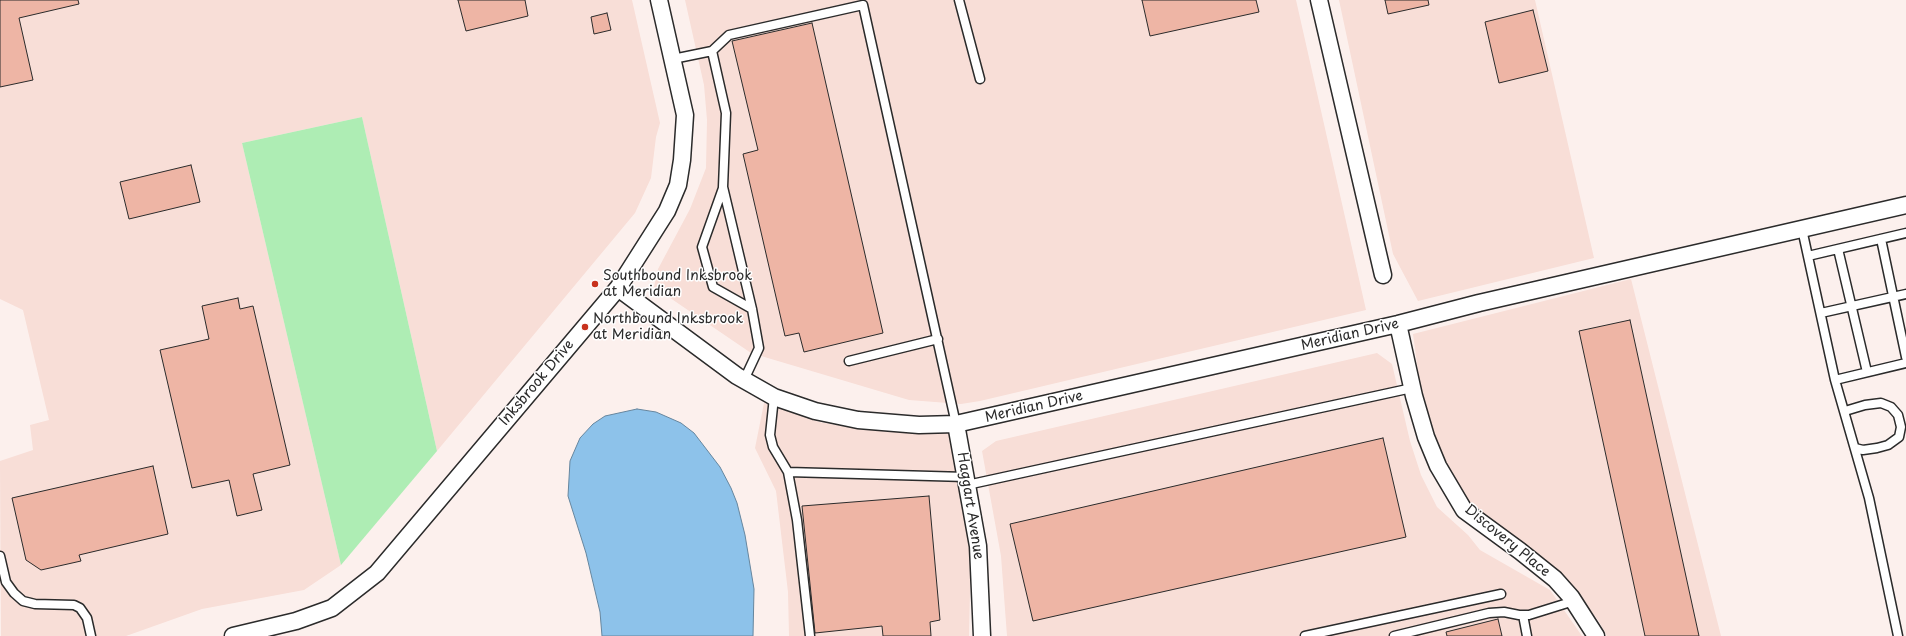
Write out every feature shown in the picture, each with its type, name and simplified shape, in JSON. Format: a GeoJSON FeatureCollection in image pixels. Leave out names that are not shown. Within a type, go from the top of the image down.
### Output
{"type":"FeatureCollection","features":[{"type":"Feature","properties":{"kind":"street","name":"Inksbrook Drive"},"geometry":{"type":"LineString","coordinates":[[233,636],[296,621],[332,608],[377,573],[618,288],[667,211],[678,185],[685,115],[659,0]]}},
{"type":"Feature","properties":{"kind":"street"},"geometry":{"type":"LineString","coordinates":[[1319,0],[1383,275]]}},
{"type":"Feature","properties":{"kind":"street","name":"Meridian Drive"},"geometry":{"type":"LineString","coordinates":[[618,288],[744,380],[774,397],[814,411],[858,420],[919,425],[956,424],[1398,324],[1479,303],[1906,205]]}},
{"type":"Feature","properties":{"kind":"street","name":"Discovery Place"},"geometry":{"type":"LineString","coordinates":[[1398,324],[1412,388],[1426,437],[1438,466],[1464,510],[1520,550],[1555,579],[1574,602],[1596,636]]}},
{"type":"Feature","properties":{"kind":"street","name":"Haggart Avenue"},"geometry":{"type":"LineString","coordinates":[[956,424],[978,546],[982,636]]}},
{"type":"Feature","properties":{"kind":"lane"},"geometry":{"type":"LineString","coordinates":[[959,0],[980,79]]}},
{"type":"Feature","properties":{"kind":"lane"},"geometry":{"type":"LineString","coordinates":[[673,59],[712,51],[729,35],[863,4],[956,424]]}},
{"type":"Feature","properties":{"kind":"lane"},"geometry":{"type":"LineString","coordinates":[[712,51],[726,113],[723,187],[752,309],[758,348],[744,380]]}},
{"type":"Feature","properties":{"kind":"lane"},"geometry":{"type":"LineString","coordinates":[[723,187],[702,247],[713,287],[752,309]]}},
{"type":"Feature","properties":{"kind":"lane"},"geometry":{"type":"LineString","coordinates":[[1802,229],[1835,380],[1869,498],[1898,636]]}},
{"type":"Feature","properties":{"kind":"lane"},"geometry":{"type":"LineString","coordinates":[[1808,256],[1906,233]]}},
{"type":"Feature","properties":{"kind":"lane"},"geometry":{"type":"LineString","coordinates":[[1881,239],[1906,357]]}},
{"type":"Feature","properties":{"kind":"lane"},"geometry":{"type":"LineString","coordinates":[[1838,249],[1867,372]]}},
{"type":"Feature","properties":{"kind":"lane"},"geometry":{"type":"LineString","coordinates":[[1821,313],[1906,294]]}},
{"type":"Feature","properties":{"kind":"lane"},"geometry":{"type":"LineString","coordinates":[[849,361],[938,339]]}},
{"type":"Feature","properties":{"kind":"lane"},"geometry":{"type":"LineString","coordinates":[[1835,380],[1906,363]]}},
{"type":"Feature","properties":{"kind":"lane"},"geometry":{"type":"LineString","coordinates":[[788,472],[967,481],[1412,388]]}},
{"type":"Feature","properties":{"kind":"lane"},"geometry":{"type":"LineString","coordinates":[[774,397],[770,435],[773,447],[788,472],[797,520],[810,636]]}},
{"type":"Feature","properties":{"kind":"lane"},"geometry":{"type":"LineString","coordinates":[[1845,411],[1865,405],[1881,403],[1891,408],[1898,415],[1901,427],[1898,437],[1888,445],[1863,450],[1855,448]]}},
{"type":"Feature","properties":{"kind":"lane"},"geometry":{"type":"LineString","coordinates":[[0,556],[6,582],[18,597],[23,601],[35,604],[64,604],[74,605],[80,608],[87,618],[91,636]]}},
{"type":"Feature","properties":{"kind":"lane"},"geometry":{"type":"LineString","coordinates":[[1304,636],[1501,594]]}},
{"type":"Feature","properties":{"kind":"lane"},"geometry":{"type":"LineString","coordinates":[[1394,636],[1489,613],[1504,612],[1523,615],[1574,602]]}},
{"type":"Feature","properties":{"kind":"lane"},"geometry":{"type":"LineString","coordinates":[[1523,615],[1527,636]]}},
{"type":"Feature","properties":{"kind":"shaded area"},"geometry":{"type":"Polygon","coordinates":[[[0,0],[632,0],[660,123],[656,137],[651,178],[635,213],[437,451],[362,117],[242,143],[341,565],[304,590],[202,609],[126,636],[1,636],[0,461],[33,450],[30,425],[49,420],[23,310],[0,299],[0,0]]]}},
{"type":"Feature","properties":{"kind":"shaded area"},"geometry":{"type":"Polygon","coordinates":[[[685,0],[1296,0],[1366,310],[980,401],[961,404],[909,400],[751,353],[654,287],[658,269],[690,209],[706,168],[707,120],[704,85],[685,0]]]}},
{"type":"Feature","properties":{"kind":"shaded area"},"geometry":{"type":"Polygon","coordinates":[[[1339,0],[1535,0],[1594,258],[1418,301],[1393,254],[1339,0]]]}},
{"type":"Feature","properties":{"kind":"shaded area"},"geometry":{"type":"Polygon","coordinates":[[[1631,279],[1721,636],[1607,636],[1598,620],[1553,566],[1471,506],[1442,460],[1422,401],[1413,334],[1631,279]]]}},
{"type":"Feature","properties":{"kind":"shaded area"},"geometry":{"type":"Polygon","coordinates":[[[1377,353],[1392,364],[1410,441],[1421,475],[1437,507],[1468,535],[1480,550],[1550,590],[1582,636],[1007,636],[1001,556],[982,451],[996,441],[1377,353]]]}},
{"type":"Feature","properties":{"kind":"shaded area"},"geometry":{"type":"Polygon","coordinates":[[[764,403],[819,422],[864,430],[951,430],[971,546],[969,636],[789,636],[788,592],[776,491],[755,448],[764,403]]]}},
{"type":"Feature","properties":{"kind":"green space"},"geometry":{"type":"Polygon","coordinates":[[[362,117],[437,451],[341,565],[242,143],[362,117]]]}},
{"type":"Feature","properties":{"kind":"water"},"geometry":{"type":"Polygon","coordinates":[[[637,409],[656,412],[681,423],[694,433],[720,467],[731,488],[737,503],[745,535],[754,589],[753,636],[602,636],[600,612],[586,553],[568,496],[570,461],[580,438],[593,424],[605,416],[637,409]]]}},
{"type":"Feature","properties":{"kind":"building"},"geometry":{"type":"Polygon","coordinates":[[[0,0],[78,0],[79,4],[19,18],[33,80],[0,87],[0,0]]]}},
{"type":"Feature","properties":{"kind":"building"},"geometry":{"type":"Polygon","coordinates":[[[458,0],[525,0],[528,16],[466,31],[458,0]]]}},
{"type":"Feature","properties":{"kind":"building"},"geometry":{"type":"Polygon","coordinates":[[[1142,0],[1256,0],[1259,12],[1150,36],[1142,0]]]}},
{"type":"Feature","properties":{"kind":"building"},"geometry":{"type":"Polygon","coordinates":[[[1385,0],[1428,0],[1429,5],[1388,14],[1385,0]]]}},
{"type":"Feature","properties":{"kind":"building"},"geometry":{"type":"Polygon","coordinates":[[[1533,10],[1548,71],[1499,83],[1485,22],[1533,10]]]}},
{"type":"Feature","properties":{"kind":"building"},"geometry":{"type":"Polygon","coordinates":[[[607,13],[611,30],[594,34],[591,17],[607,13]]]}},
{"type":"Feature","properties":{"kind":"building"},"geometry":{"type":"Polygon","coordinates":[[[812,23],[883,333],[804,352],[799,333],[785,336],[743,154],[758,150],[732,41],[812,23]]]}},
{"type":"Feature","properties":{"kind":"building"},"geometry":{"type":"Polygon","coordinates":[[[191,165],[200,202],[129,219],[120,182],[191,165]]]}},
{"type":"Feature","properties":{"kind":"building"},"geometry":{"type":"Polygon","coordinates":[[[238,298],[240,309],[253,306],[290,465],[253,474],[262,510],[237,516],[229,480],[192,488],[160,350],[209,339],[202,306],[238,298]]]}},
{"type":"Feature","properties":{"kind":"building"},"geometry":{"type":"Polygon","coordinates":[[[1630,320],[1699,636],[1645,636],[1579,331],[1630,320]]]}},
{"type":"Feature","properties":{"kind":"building"},"geometry":{"type":"Polygon","coordinates":[[[1383,438],[1406,537],[1033,621],[1010,524],[1383,438]]]}},
{"type":"Feature","properties":{"kind":"building"},"geometry":{"type":"Polygon","coordinates":[[[153,466],[168,534],[79,555],[81,561],[41,570],[26,560],[12,498],[153,466]]]}},
{"type":"Feature","properties":{"kind":"building"},"geometry":{"type":"Polygon","coordinates":[[[929,496],[940,620],[930,622],[931,636],[883,636],[882,626],[815,633],[802,506],[929,496]]]}},
{"type":"Feature","properties":{"kind":"building"},"geometry":{"type":"Polygon","coordinates":[[[1498,619],[1502,636],[1447,636],[1446,632],[1498,619]]]}},
{"type":"Feature","properties":{"kind":"place","name":"Southbound Inksbrook at Meridian"},"geometry":{"type":"Point","coordinates":[595,284]}},
{"type":"Feature","properties":{"kind":"place","name":"Northbound Inksbrook at Meridian"},"geometry":{"type":"Point","coordinates":[585,327]}}]}
